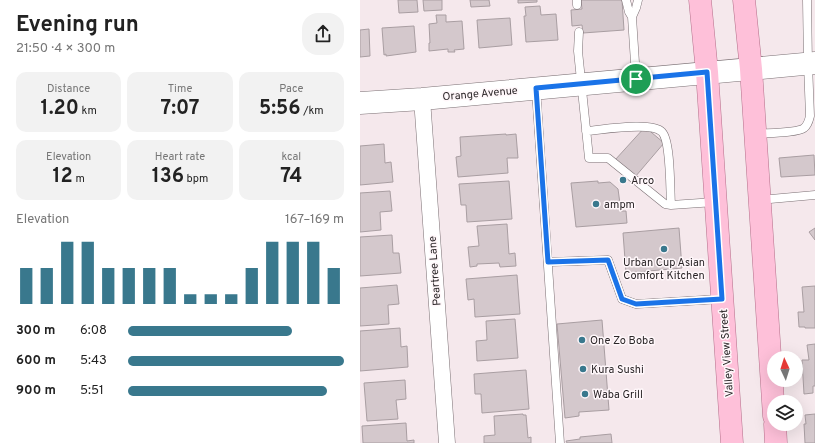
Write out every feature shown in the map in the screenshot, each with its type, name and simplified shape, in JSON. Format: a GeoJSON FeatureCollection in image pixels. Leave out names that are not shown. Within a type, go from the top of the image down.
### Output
{"type":"FeatureCollection","features":[{"type":"Feature","properties":{"kind":"main road","name":"Valley View Street"},"geometry":{"type":"LineString","coordinates":[[700,0],[707,72],[732,443]]}},
{"type":"Feature","properties":{"kind":"main road"},"geometry":{"type":"LineString","coordinates":[[744,0],[751,69],[773,395]]}},
{"type":"Feature","properties":{"kind":"main road","name":"Orange Avenue"},"geometry":{"type":"LineString","coordinates":[[360,103],[422,99],[812,63]]}},
{"type":"Feature","properties":{"kind":"main road"},"geometry":{"type":"LineString","coordinates":[[775,431],[776,443]]}},
{"type":"Feature","properties":{"kind":"street","name":"Peartree Lane"},"geometry":{"type":"LineString","coordinates":[[422,99],[447,443]]}},
{"type":"Feature","properties":{"kind":"lane"},"geometry":{"type":"LineString","coordinates":[[626,0],[632,17],[636,79]]}},
{"type":"Feature","properties":{"kind":"lane"},"geometry":{"type":"LineString","coordinates":[[632,17],[638,0]]}},
{"type":"Feature","properties":{"kind":"lane"},"geometry":{"type":"LineString","coordinates":[[755,134],[796,131],[804,128],[808,122],[810,116],[812,63],[810,3]]}},
{"type":"Feature","properties":{"kind":"lane"},"geometry":{"type":"LineString","coordinates":[[579,32],[578,51],[589,158],[608,158],[665,204],[671,206],[715,202]]}},
{"type":"Feature","properties":{"kind":"lane"},"geometry":{"type":"LineString","coordinates":[[536,88],[560,443]]}},
{"type":"Feature","properties":{"kind":"lane"},"geometry":{"type":"LineString","coordinates":[[586,131],[644,126],[654,128],[662,132],[667,144],[671,206]]}},
{"type":"Feature","properties":{"kind":"lane"},"geometry":{"type":"LineString","coordinates":[[759,200],[815,195]]}},
{"type":"Feature","properties":{"kind":"lane"},"geometry":{"type":"LineString","coordinates":[[548,262],[608,260],[622,299],[636,304],[722,299]]}},
{"type":"Feature","properties":{"kind":"building"},"geometry":{"type":"Polygon","coordinates":[[[398,0],[417,0],[418,12],[399,13],[398,0]]]}},
{"type":"Feature","properties":{"kind":"building"},"geometry":{"type":"Polygon","coordinates":[[[423,0],[442,0],[442,10],[424,11],[423,0]]]}},
{"type":"Feature","properties":{"kind":"building"},"geometry":{"type":"Polygon","coordinates":[[[470,0],[489,0],[490,6],[471,7],[470,0]]]}},
{"type":"Feature","properties":{"kind":"building"},"geometry":{"type":"Polygon","coordinates":[[[518,0],[537,0],[537,2],[518,3],[518,0]]]}},
{"type":"Feature","properties":{"kind":"building"},"geometry":{"type":"Polygon","coordinates":[[[581,0],[622,0],[624,30],[583,33],[582,25],[572,26],[571,10],[582,9],[581,0]]]}},
{"type":"Feature","properties":{"kind":"building"},"geometry":{"type":"Polygon","coordinates":[[[540,6],[541,15],[556,14],[558,40],[526,42],[524,16],[526,16],[525,7],[540,6]]]}},
{"type":"Feature","properties":{"kind":"building"},"geometry":{"type":"Polygon","coordinates":[[[436,15],[446,15],[446,22],[462,21],[464,49],[454,50],[455,52],[448,52],[448,49],[429,51],[429,24],[437,23],[436,15]]]}},
{"type":"Feature","properties":{"kind":"building"},"geometry":{"type":"Polygon","coordinates":[[[510,18],[512,45],[479,48],[477,20],[510,18]]]}},
{"type":"Feature","properties":{"kind":"building"},"geometry":{"type":"Polygon","coordinates":[[[414,26],[416,52],[384,55],[382,28],[414,26]]]}},
{"type":"Feature","properties":{"kind":"building"},"geometry":{"type":"Polygon","coordinates":[[[369,29],[370,56],[360,57],[360,30],[369,29]]]}},
{"type":"Feature","properties":{"kind":"building"},"geometry":{"type":"Polygon","coordinates":[[[645,127],[664,143],[635,177],[615,160],[645,127]]]}},
{"type":"Feature","properties":{"kind":"building"},"geometry":{"type":"Polygon","coordinates":[[[516,134],[518,158],[507,158],[508,173],[458,177],[456,157],[461,156],[460,137],[516,134]]]}},
{"type":"Feature","properties":{"kind":"building"},"geometry":{"type":"Polygon","coordinates":[[[384,144],[385,163],[391,162],[393,182],[360,185],[360,146],[384,144]]]}},
{"type":"Feature","properties":{"kind":"building"},"geometry":{"type":"Polygon","coordinates":[[[814,155],[815,175],[781,177],[779,158],[814,155]]]}},
{"type":"Feature","properties":{"kind":"building"},"geometry":{"type":"Polygon","coordinates":[[[509,181],[512,219],[467,222],[466,205],[461,205],[459,184],[509,181]]]}},
{"type":"Feature","properties":{"kind":"building"},"geometry":{"type":"Polygon","coordinates":[[[598,181],[598,183],[610,182],[618,189],[621,211],[626,211],[627,223],[576,227],[571,183],[598,181]]]}},
{"type":"Feature","properties":{"kind":"building"},"geometry":{"type":"Polygon","coordinates":[[[390,191],[392,211],[380,212],[381,230],[360,232],[360,193],[390,191]]]}},
{"type":"Feature","properties":{"kind":"building"},"geometry":{"type":"Polygon","coordinates":[[[507,224],[509,254],[515,253],[516,266],[500,267],[499,263],[477,264],[477,266],[470,267],[468,247],[479,246],[477,226],[507,224]]]}},
{"type":"Feature","properties":{"kind":"building"},"geometry":{"type":"Polygon","coordinates":[[[679,228],[682,268],[626,273],[623,233],[679,228]]]}},
{"type":"Feature","properties":{"kind":"building"},"geometry":{"type":"Polygon","coordinates":[[[815,228],[815,240],[809,232],[815,228]]]}},
{"type":"Feature","properties":{"kind":"building"},"geometry":{"type":"Polygon","coordinates":[[[392,235],[393,253],[399,253],[401,273],[360,276],[360,237],[392,235]]]}},
{"type":"Feature","properties":{"kind":"building"},"geometry":{"type":"Polygon","coordinates":[[[517,275],[520,314],[475,317],[474,299],[468,300],[466,279],[517,275]]]}},
{"type":"Feature","properties":{"kind":"building"},"geometry":{"type":"Polygon","coordinates":[[[397,285],[399,304],[388,305],[389,324],[360,326],[360,288],[397,285]]]}},
{"type":"Feature","properties":{"kind":"building"},"geometry":{"type":"Polygon","coordinates":[[[815,286],[815,328],[799,327],[798,312],[804,312],[802,287],[815,286]]]}},
{"type":"Feature","properties":{"kind":"building"},"geometry":{"type":"Polygon","coordinates":[[[515,319],[518,358],[477,361],[476,341],[487,340],[486,321],[515,319]]]}},
{"type":"Feature","properties":{"kind":"building"},"geometry":{"type":"Polygon","coordinates":[[[602,320],[609,410],[579,412],[579,416],[565,418],[557,324],[602,320]]]}},
{"type":"Feature","properties":{"kind":"building"},"geometry":{"type":"Polygon","coordinates":[[[400,328],[401,347],[407,346],[408,367],[360,371],[360,331],[400,328]]]}},
{"type":"Feature","properties":{"kind":"building"},"geometry":{"type":"Polygon","coordinates":[[[815,344],[815,386],[813,386],[813,393],[804,394],[803,360],[809,360],[807,345],[815,344]]]}},
{"type":"Feature","properties":{"kind":"building"},"geometry":{"type":"Polygon","coordinates":[[[526,370],[529,409],[482,413],[481,394],[475,394],[474,374],[526,370]]]}},
{"type":"Feature","properties":{"kind":"building"},"geometry":{"type":"Polygon","coordinates":[[[405,380],[406,399],[396,400],[398,419],[367,421],[364,383],[405,380]]]}},
{"type":"Feature","properties":{"kind":"building"},"geometry":{"type":"Polygon","coordinates":[[[815,414],[815,443],[805,443],[805,415],[815,414]]]}},
{"type":"Feature","properties":{"kind":"building"},"geometry":{"type":"Polygon","coordinates":[[[526,415],[528,438],[531,437],[531,443],[484,443],[484,436],[495,435],[494,416],[526,415]]]}},
{"type":"Feature","properties":{"kind":"building"},"geometry":{"type":"Polygon","coordinates":[[[406,423],[407,441],[414,440],[414,443],[363,443],[362,426],[406,423]]]}},
{"type":"Feature","properties":{"kind":"building"},"geometry":{"type":"Polygon","coordinates":[[[611,434],[612,443],[567,443],[566,441],[580,439],[580,437],[611,434]]]}},
{"type":"Feature","properties":{"kind":"place","name":"Arco"},"geometry":{"type":"Point","coordinates":[623,180]}},
{"type":"Feature","properties":{"kind":"place","name":"ampm"},"geometry":{"type":"Point","coordinates":[596,204]}},
{"type":"Feature","properties":{"kind":"place","name":"Urban Cup Asian Comfort Kitchen"},"geometry":{"type":"Point","coordinates":[664,249]}},
{"type":"Feature","properties":{"kind":"place","name":"One Zo Boba"},"geometry":{"type":"Point","coordinates":[582,340]}},
{"type":"Feature","properties":{"kind":"place","name":"Kura Sushi"},"geometry":{"type":"Point","coordinates":[583,369]}},
{"type":"Feature","properties":{"kind":"place","name":"Waba Grill"},"geometry":{"type":"Point","coordinates":[585,394]}},
{"type":"Feature","properties":{"kind":"route"},"geometry":{"type":"LineString","coordinates":[[707,72],[722,299],[636,304],[622,299],[608,260],[548,262],[536,88],[636,79],[707,72]]}}]}
